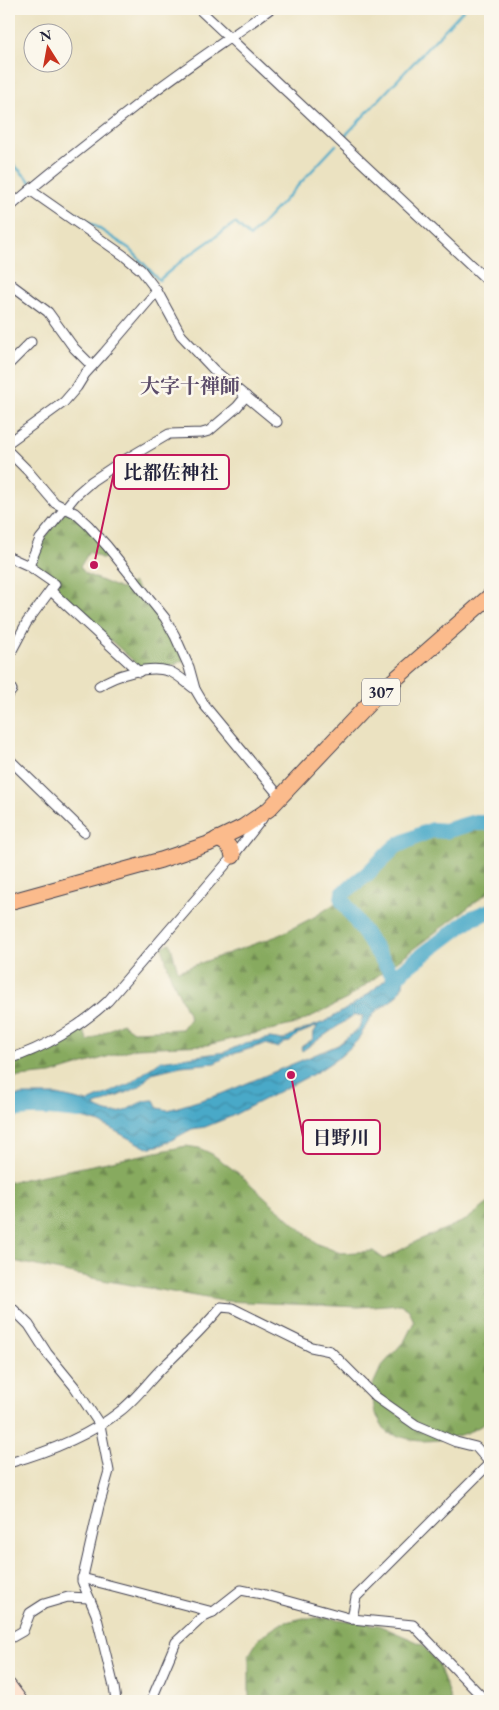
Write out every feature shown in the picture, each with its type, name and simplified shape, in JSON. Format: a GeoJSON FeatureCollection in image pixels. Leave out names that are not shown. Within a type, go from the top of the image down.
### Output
{"type":"FeatureCollection","features":[{"type":"Feature","properties":{"kind":"highway","name":"307"},"geometry":{"type":"LineString","coordinates":[[9,902],[161,860],[217,839],[270,809],[376,696],[490,596]]}},
{"type":"Feature","properties":{"kind":"highway"},"geometry":{"type":"LineString","coordinates":[[217,839],[230,847],[233,856]]}},
{"type":"Feature","properties":{"kind":"main road"},"geometry":{"type":"LineString","coordinates":[[9,1686],[20,1701]]}},
{"type":"Feature","properties":{"kind":"street"},"geometry":{"type":"LineString","coordinates":[[199,9],[490,283]]}},
{"type":"Feature","properties":{"kind":"street"},"geometry":{"type":"LineString","coordinates":[[9,208],[144,100],[270,9]]}},
{"type":"Feature","properties":{"kind":"street"},"geometry":{"type":"LineString","coordinates":[[30,190],[141,270],[157,290],[181,335],[214,370],[277,422]]}},
{"type":"Feature","properties":{"kind":"street"},"geometry":{"type":"LineString","coordinates":[[9,283],[48,312],[74,348],[92,366]]}},
{"type":"Feature","properties":{"kind":"street"},"geometry":{"type":"LineString","coordinates":[[9,442],[64,402],[85,374],[157,290]]}},
{"type":"Feature","properties":{"kind":"street"},"geometry":{"type":"LineString","coordinates":[[9,364],[31,342]]}},
{"type":"Feature","properties":{"kind":"street"},"geometry":{"type":"LineString","coordinates":[[29,566],[40,538],[76,495],[92,481],[169,434],[210,431],[238,407],[246,396]]}},
{"type":"Feature","properties":{"kind":"street"},"geometry":{"type":"LineString","coordinates":[[9,452],[55,503],[76,513],[101,539],[165,618],[189,667],[195,689],[205,706],[281,798]]}},
{"type":"Feature","properties":{"kind":"street"},"geometry":{"type":"LineString","coordinates":[[9,557],[29,566],[56,584],[28,622],[9,656]]}},
{"type":"Feature","properties":{"kind":"street"},"geometry":{"type":"LineString","coordinates":[[51,591],[139,672]]}},
{"type":"Feature","properties":{"kind":"street"},"geometry":{"type":"LineString","coordinates":[[99,686],[109,679],[151,669],[170,671],[195,689]]}},
{"type":"Feature","properties":{"kind":"street"},"geometry":{"type":"LineString","coordinates":[[9,685],[12,690],[9,694]]}},
{"type":"Feature","properties":{"kind":"street"},"geometry":{"type":"LineString","coordinates":[[9,759],[84,832]]}},
{"type":"Feature","properties":{"kind":"street"},"geometry":{"type":"LineString","coordinates":[[9,1059],[45,1044],[94,1014],[108,1001],[233,856],[270,809]]}},
{"type":"Feature","properties":{"kind":"street"},"geometry":{"type":"LineString","coordinates":[[9,1305],[29,1325],[100,1424],[109,1471],[82,1581],[96,1614],[116,1701]]}},
{"type":"Feature","properties":{"kind":"street"},"geometry":{"type":"LineString","coordinates":[[9,1463],[38,1455],[59,1446],[120,1411],[221,1308],[232,1308],[311,1347],[330,1351],[376,1397],[416,1424],[456,1442],[476,1447],[490,1463],[356,1597],[352,1619]]}},
{"type":"Feature","properties":{"kind":"street"},"geometry":{"type":"LineString","coordinates":[[82,1578],[213,1612]]}},
{"type":"Feature","properties":{"kind":"street"},"geometry":{"type":"LineString","coordinates":[[151,1701],[176,1642],[204,1616],[213,1612],[241,1590],[352,1619],[413,1626],[486,1701]]}},
{"type":"Feature","properties":{"kind":"street"},"geometry":{"type":"LineString","coordinates":[[9,1639],[23,1631],[30,1613],[44,1604],[68,1597],[89,1598]]}},
{"type":"Feature","properties":{"kind":"green space"},"geometry":{"type":"Polygon","coordinates":[[[66,511],[78,516],[112,553],[103,559],[89,552],[80,567],[86,574],[121,589],[133,582],[162,620],[184,660],[167,668],[140,667],[56,591],[58,582],[33,565],[43,540],[66,511]]]}},
{"type":"Feature","properties":{"kind":"green space"},"geometry":{"type":"Polygon","coordinates":[[[475,829],[490,831],[490,891],[347,999],[296,1024],[207,1045],[136,1048],[51,1074],[9,1078],[9,1060],[36,1052],[82,1027],[88,1041],[122,1023],[133,1031],[182,1029],[190,1018],[171,977],[162,947],[170,943],[178,971],[277,936],[316,916],[361,886],[401,849],[432,834],[450,836],[475,829]]]}},
{"type":"Feature","properties":{"kind":"green space"},"geometry":{"type":"Polygon","coordinates":[[[186,1146],[199,1148],[212,1154],[238,1173],[316,1243],[340,1253],[373,1251],[384,1259],[419,1240],[466,1220],[490,1202],[490,1420],[466,1433],[440,1440],[418,1441],[387,1433],[375,1413],[371,1389],[381,1367],[405,1340],[414,1322],[409,1310],[400,1304],[358,1307],[224,1301],[102,1280],[9,1260],[9,1182],[186,1146]]]}},
{"type":"Feature","properties":{"kind":"green space"},"geometry":{"type":"Polygon","coordinates":[[[303,1618],[330,1618],[378,1625],[422,1644],[439,1665],[451,1701],[249,1701],[249,1655],[260,1637],[282,1623],[303,1618]]]}},
{"type":"Feature","properties":{"kind":"water"},"geometry":{"type":"Polygon","coordinates":[[[409,960],[412,963],[405,972],[403,985],[397,996],[373,1014],[357,1041],[341,1056],[317,1072],[230,1117],[205,1127],[192,1129],[162,1145],[147,1148],[100,1123],[52,1106],[9,1104],[9,1097],[22,1095],[57,1095],[88,1102],[129,1084],[160,1061],[225,1052],[245,1043],[270,1038],[283,1040],[295,1033],[324,1022],[363,998],[409,960]],[[354,1015],[302,1051],[301,1047],[313,1039],[314,1032],[318,1026],[298,1034],[290,1042],[284,1043],[278,1048],[265,1044],[230,1055],[215,1063],[181,1066],[152,1073],[139,1087],[94,1106],[113,1113],[154,1100],[158,1108],[168,1110],[221,1094],[338,1045],[359,1028],[363,1016],[354,1015]]]}},
{"type":"Feature","properties":{"kind":"waterway"},"geometry":{"type":"LineString","coordinates":[[343,138],[464,9]]}},
{"type":"Feature","properties":{"kind":"waterway"},"geometry":{"type":"LineString","coordinates":[[39,189],[130,249],[159,280],[184,259],[235,223],[250,237],[336,145]]}},
{"type":"Feature","properties":{"kind":"waterway"},"geometry":{"type":"LineString","coordinates":[[9,160],[31,182]]}},
{"type":"Feature","properties":{"kind":"waterway"},"geometry":{"type":"LineString","coordinates":[[395,978],[342,900],[343,893],[367,874],[396,846],[433,830],[445,831],[472,823],[490,823]]}},
{"type":"Feature","properties":{"kind":"waterway"},"geometry":{"type":"LineString","coordinates":[[397,977],[403,970],[470,919],[490,911]]}},
{"type":"Feature","properties":{"kind":"waterway"},"geometry":{"type":"LineString","coordinates":[[9,1111],[36,1108],[81,1111]]}},
{"type":"Feature","properties":{"kind":"place","name":"比都佐神社"},"geometry":{"type":"Point","coordinates":[94,565]}},
{"type":"Feature","properties":{"kind":"place","name":"日野川"},"geometry":{"type":"Point","coordinates":[291,1075]}},
{"type":"Feature","properties":{"kind":"district","name":"大字十禅師"},"geometry":{"type":"Point","coordinates":[190,386]}}]}
